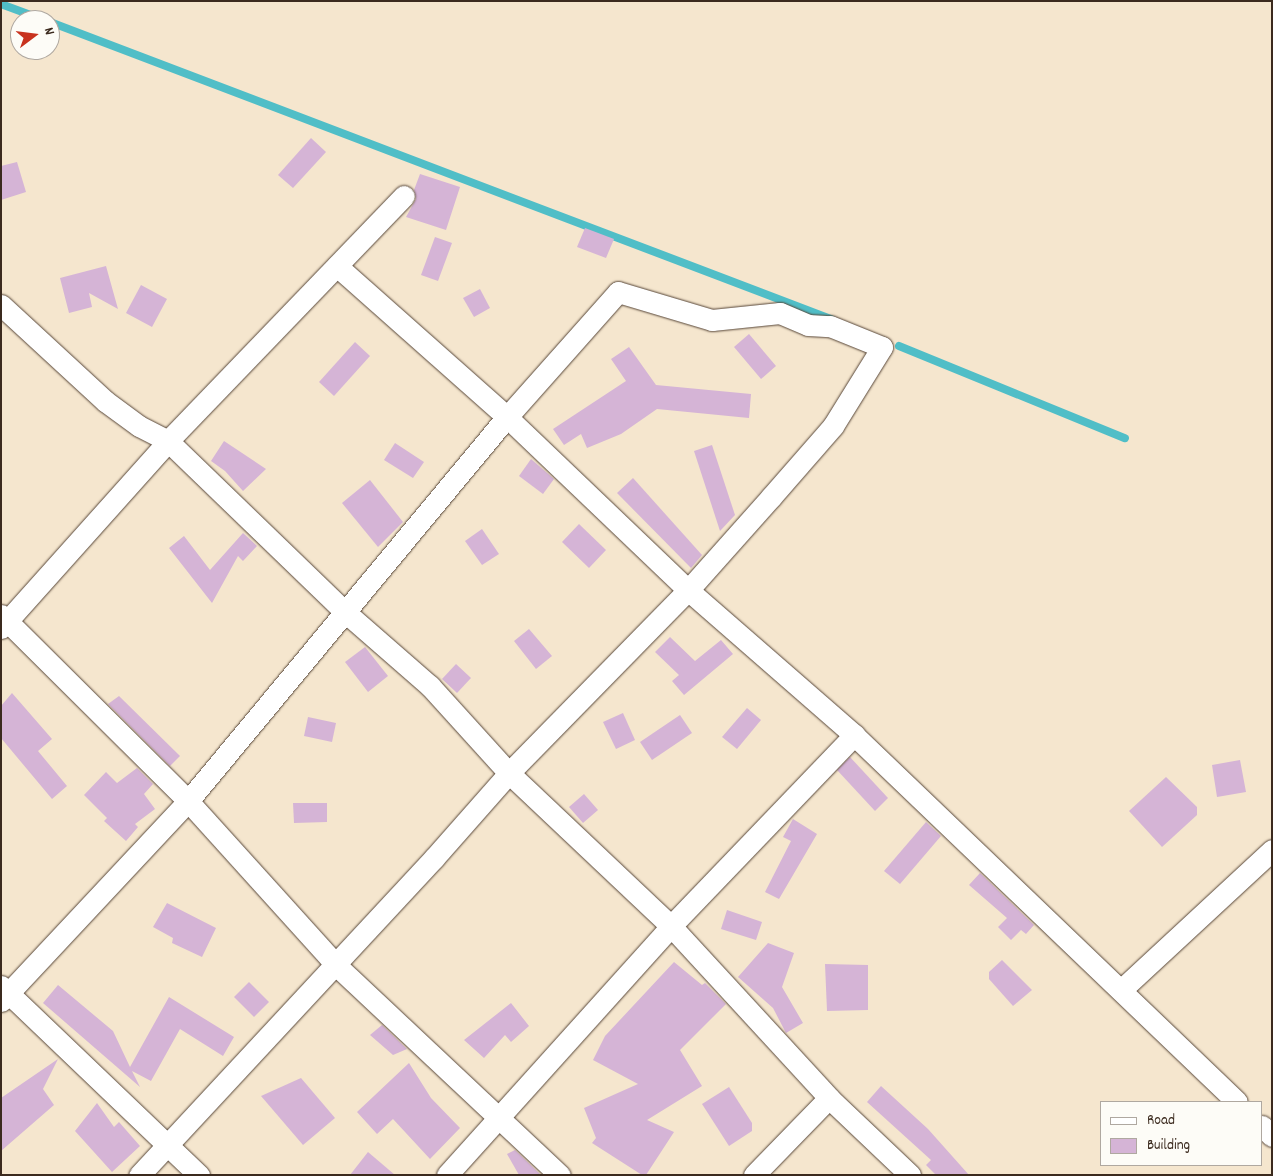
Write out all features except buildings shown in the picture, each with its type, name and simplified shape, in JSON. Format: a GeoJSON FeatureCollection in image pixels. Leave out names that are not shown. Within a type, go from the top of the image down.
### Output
{"type":"FeatureCollection","features":[{"type":"Feature","properties":{"kind":"street"},"geometry":{"type":"LineString","coordinates":[[404,196],[168,441],[3,621],[188,801],[336,965],[560,1175]]}},
{"type":"Feature","properties":{"kind":"street"},"geometry":{"type":"LineString","coordinates":[[337,266],[507,417],[688,590],[854,735],[1236,1101]]}},
{"type":"Feature","properties":{"kind":"street"},"geometry":{"type":"LineString","coordinates":[[139,1175],[167,1144],[336,965],[509,773],[688,590],[833,426],[882,347],[830,326],[808,325],[780,313],[712,320],[618,292],[507,417],[188,801],[4,994],[167,1144],[198,1175]]}},
{"type":"Feature","properties":{"kind":"street"},"geometry":{"type":"LineString","coordinates":[[1,305],[105,401],[139,426],[168,441],[344,611],[430,686],[509,773],[671,926],[829,1098],[910,1175]]}},
{"type":"Feature","properties":{"kind":"street"},"geometry":{"type":"LineString","coordinates":[[447,1175],[671,926],[854,735]]}},
{"type":"Feature","properties":{"kind":"street"},"geometry":{"type":"LineString","coordinates":[[1121,990],[1272,850]]}},
{"type":"Feature","properties":{"kind":"street"},"geometry":{"type":"LineString","coordinates":[[754,1175],[829,1098]]}},
{"type":"Feature","properties":{"kind":"street"},"geometry":{"type":"LineString","coordinates":[[1263,1127],[1272,1136]]}},
{"type":"Feature","properties":{"kind":"waterway"},"geometry":{"type":"LineString","coordinates":[[1,4],[17,10]]}},
{"type":"Feature","properties":{"kind":"waterway"},"geometry":{"type":"LineString","coordinates":[[60,26],[831,319]]}},
{"type":"Feature","properties":{"kind":"waterway"},"geometry":{"type":"LineString","coordinates":[[899,346],[1125,438]]}}]}
